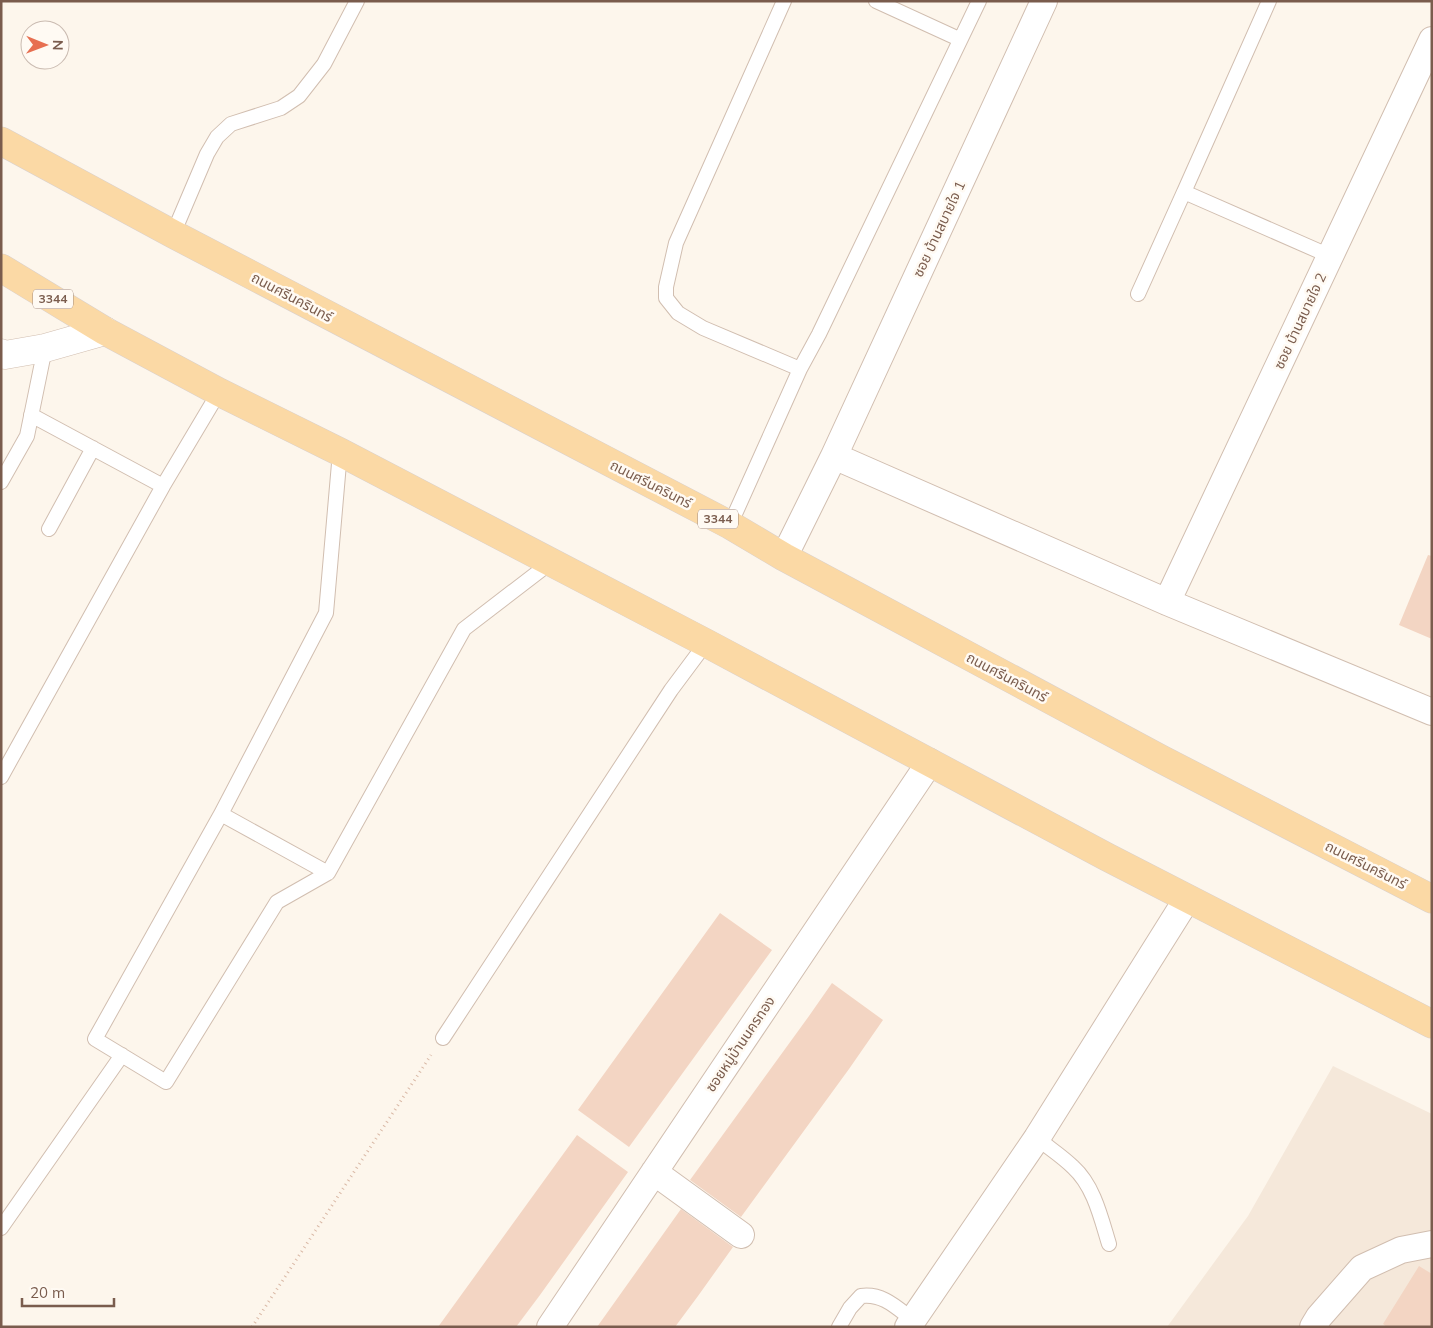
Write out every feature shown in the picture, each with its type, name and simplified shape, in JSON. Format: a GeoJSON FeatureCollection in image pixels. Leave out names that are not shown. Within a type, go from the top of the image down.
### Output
{"type":"FeatureCollection","features":[{"type":"Feature","properties":{"kind":"main road","name":"ถนนศรีนครินทร์"},"geometry":{"type":"LineString","coordinates":[[1,141],[173,234],[730,525],[784,557],[1161,759],[1432,899]]}},
{"type":"Feature","properties":{"kind":"main road","name":"3344"},"geometry":{"type":"LineString","coordinates":[[1,268],[105,331],[219,392],[340,452],[706,643],[1187,899],[1432,1024]]}},
{"type":"Feature","properties":{"kind":"street","name":"ซอย บ้านสบายใจ 1"},"geometry":{"type":"LineString","coordinates":[[784,557],[834,456],[1044,1]]}},
{"type":"Feature","properties":{"kind":"street","name":"ซอย บ้านสบายใจ 2"},"geometry":{"type":"LineString","coordinates":[[1167,602],[1432,40]]}},
{"type":"Feature","properties":{"kind":"street"},"geometry":{"type":"LineString","coordinates":[[1,353],[5,355],[45,348],[105,331]]}},
{"type":"Feature","properties":{"kind":"street"},"geometry":{"type":"LineString","coordinates":[[834,456],[1167,602],[1432,712]]}},
{"type":"Feature","properties":{"kind":"street","name":"ซอยหมู่บ้านนครทอง"},"geometry":{"type":"LineString","coordinates":[[550,1327],[930,762]]}},
{"type":"Feature","properties":{"kind":"street"},"geometry":{"type":"LineString","coordinates":[[911,1323],[1036,1138],[1187,899]]}},
{"type":"Feature","properties":{"kind":"street"},"geometry":{"type":"LineString","coordinates":[[654,1172],[740,1235]]}},
{"type":"Feature","properties":{"kind":"street"},"geometry":{"type":"LineString","coordinates":[[1313,1327],[1319,1317],[1362,1268],[1401,1250],[1432,1244]]}},
{"type":"Feature","properties":{"kind":"lane"},"geometry":{"type":"LineString","coordinates":[[173,234],[207,154],[218,136],[231,124],[281,108],[300,96],[324,64],[357,1]]}},
{"type":"Feature","properties":{"kind":"lane"},"geometry":{"type":"LineString","coordinates":[[784,1],[676,243],[666,287],[666,298],[678,313],[703,328],[800,369]]}},
{"type":"Feature","properties":{"kind":"lane"},"geometry":{"type":"LineString","coordinates":[[876,1],[960,39]]}},
{"type":"Feature","properties":{"kind":"lane"},"geometry":{"type":"LineString","coordinates":[[730,525],[800,369],[819,334],[979,1]]}},
{"type":"Feature","properties":{"kind":"lane"},"geometry":{"type":"LineString","coordinates":[[1138,294],[1269,1]]}},
{"type":"Feature","properties":{"kind":"lane"},"geometry":{"type":"LineString","coordinates":[[1184,192],[1330,256]]}},
{"type":"Feature","properties":{"kind":"lane"},"geometry":{"type":"LineString","coordinates":[[1,482],[26,436],[45,348]]}},
{"type":"Feature","properties":{"kind":"lane"},"geometry":{"type":"LineString","coordinates":[[1,777],[163,486],[219,392]]}},
{"type":"Feature","properties":{"kind":"lane"},"geometry":{"type":"LineString","coordinates":[[31,415],[163,486]]}},
{"type":"Feature","properties":{"kind":"lane"},"geometry":{"type":"LineString","coordinates":[[48,529],[93,448]]}},
{"type":"Feature","properties":{"kind":"lane"},"geometry":{"type":"LineString","coordinates":[[340,452],[326,613],[220,814],[95,1039],[166,1082],[277,902],[328,873],[464,630],[550,562]]}},
{"type":"Feature","properties":{"kind":"lane"},"geometry":{"type":"LineString","coordinates":[[442,1038],[671,690],[706,643]]}},
{"type":"Feature","properties":{"kind":"lane"},"geometry":{"type":"LineString","coordinates":[[220,814],[328,873]]}},
{"type":"Feature","properties":{"kind":"lane"},"geometry":{"type":"LineString","coordinates":[[1,1228],[122,1055]]}},
{"type":"Feature","properties":{"kind":"lane"},"geometry":{"type":"LineString","coordinates":[[1036,1138],[1075,1168],[1089,1188],[1099,1210],[1109,1244]]}},
{"type":"Feature","properties":{"kind":"lane"},"geometry":{"type":"LineString","coordinates":[[839,1327],[850,1308],[861,1296],[872,1294],[888,1300],[911,1323]]}},
{"type":"Feature","properties":{"kind":"path"},"geometry":{"type":"LineString","coordinates":[[252,1327],[442,1038]]}},
{"type":"Feature","properties":{"kind":"shaded area"},"geometry":{"type":"Polygon","coordinates":[[[1333,1066],[1432,1114],[1432,1327],[1167,1327],[1248,1216],[1333,1066]]]}},
{"type":"Feature","properties":{"kind":"building"},"geometry":{"type":"Polygon","coordinates":[[[1428,555],[1432,556],[1432,639],[1399,625],[1428,555]]]}},
{"type":"Feature","properties":{"kind":"building"},"geometry":{"type":"Polygon","coordinates":[[[720,913],[772,950],[629,1147],[578,1110],[720,913]]]}},
{"type":"Feature","properties":{"kind":"building"},"geometry":{"type":"Polygon","coordinates":[[[832,983],[883,1020],[741,1217],[690,1180],[832,983]]]}},
{"type":"Feature","properties":{"kind":"building"},"geometry":{"type":"Polygon","coordinates":[[[577,1135],[628,1172],[540,1295],[516,1327],[438,1327],[577,1135]]]}},
{"type":"Feature","properties":{"kind":"building"},"geometry":{"type":"Polygon","coordinates":[[[681,1209],[733,1247],[675,1327],[597,1327],[681,1209]]]}},
{"type":"Feature","properties":{"kind":"building"},"geometry":{"type":"Polygon","coordinates":[[[1419,1266],[1432,1274],[1432,1327],[1387,1327],[1383,1324],[1419,1266]]]}}]}
